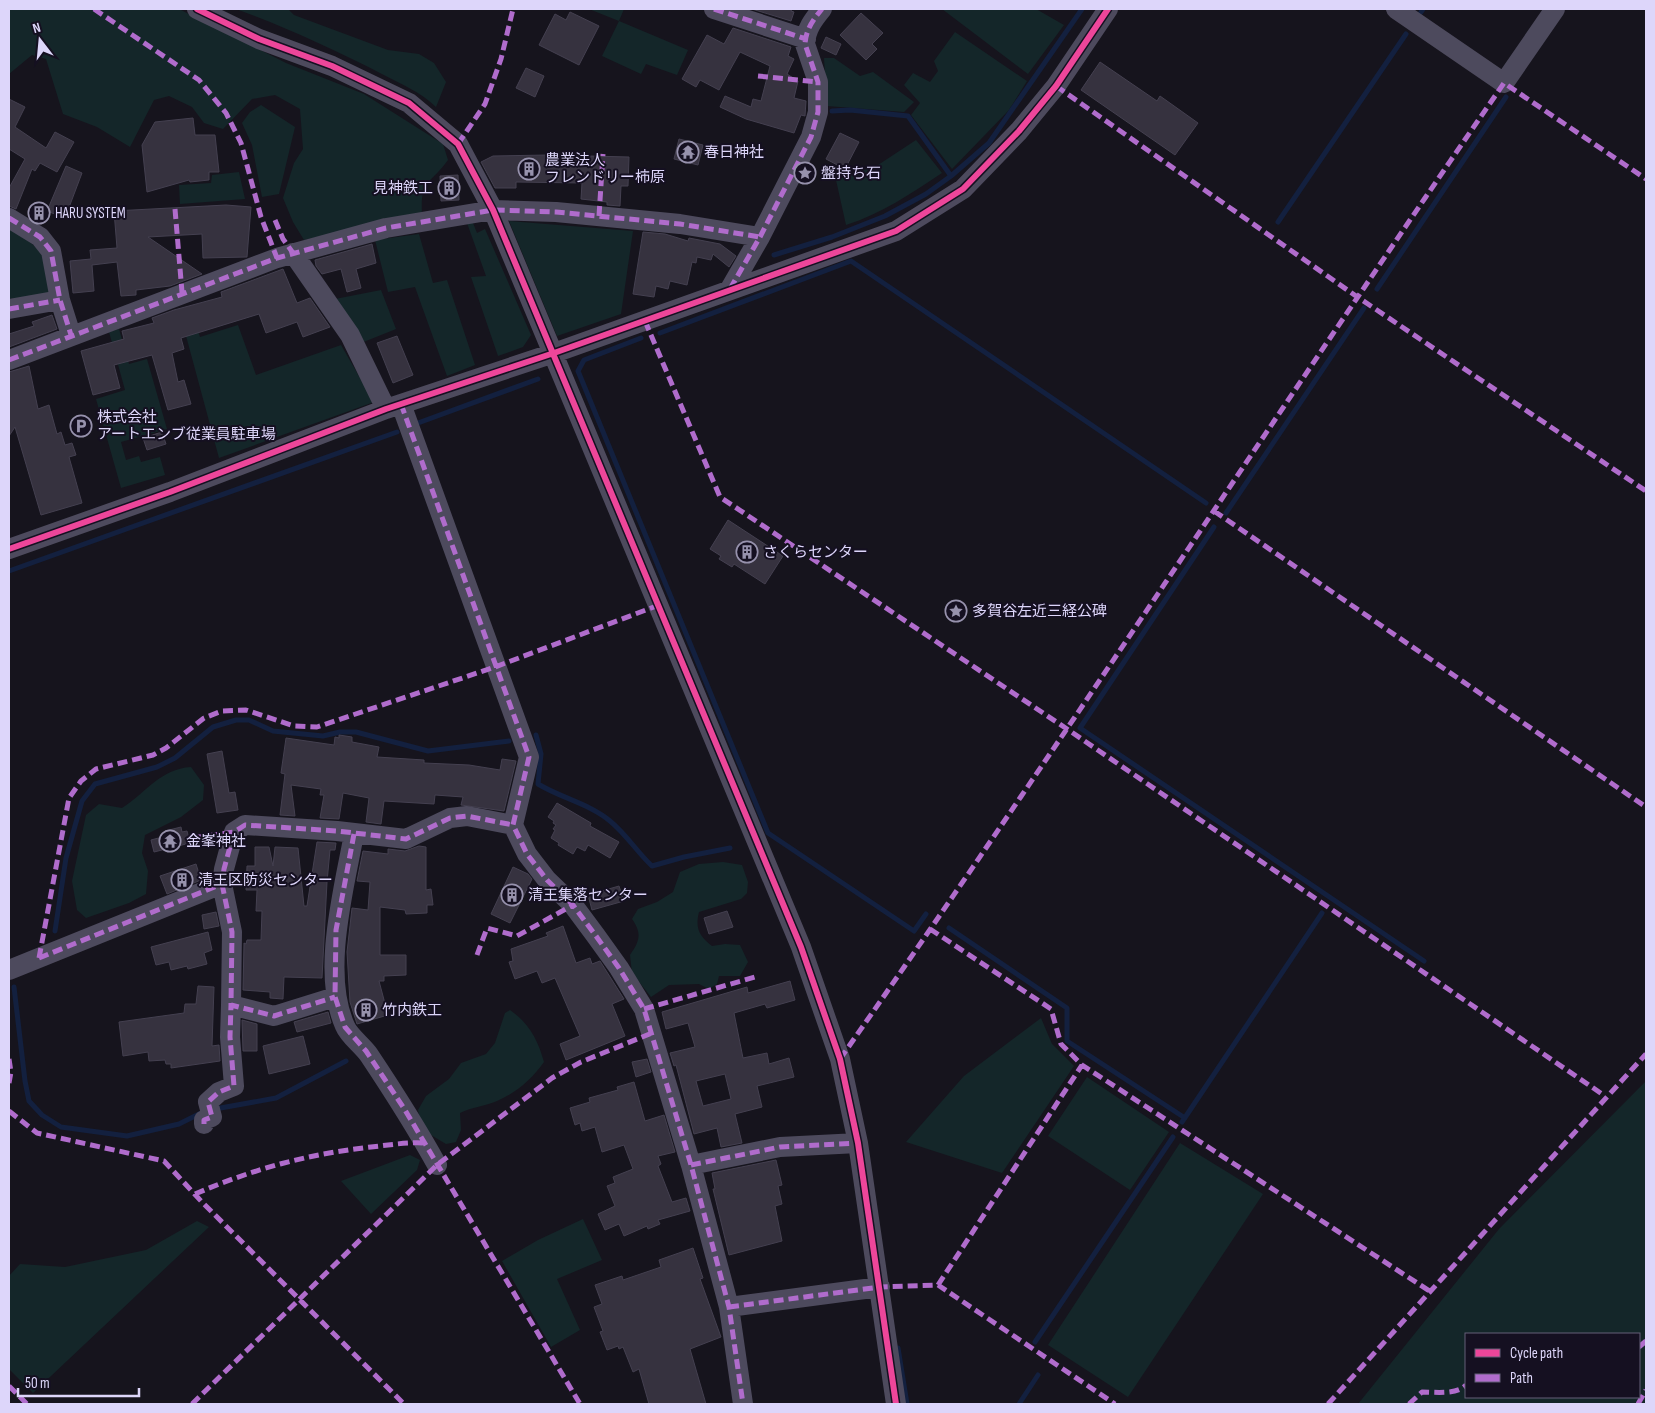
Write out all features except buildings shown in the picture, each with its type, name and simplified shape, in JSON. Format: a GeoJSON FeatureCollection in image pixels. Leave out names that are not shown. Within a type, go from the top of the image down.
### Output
{"type":"FeatureCollection","features":[{"type":"Feature","properties":{"kind":"street"},"geometry":{"type":"LineString","coordinates":[[196,9],[259,39],[332,66],[410,103],[458,144],[493,210],[801,947],[840,1059],[858,1143],[896,1404]]}},
{"type":"Feature","properties":{"kind":"street"},"geometry":{"type":"LineString","coordinates":[[714,9],[806,39]]}},
{"type":"Feature","properties":{"kind":"street"},"geometry":{"type":"LineString","coordinates":[[730,289],[760,237],[811,137],[818,112],[817,77],[805,44],[809,26],[822,9]]}},
{"type":"Feature","properties":{"kind":"street"},"geometry":{"type":"LineString","coordinates":[[9,548],[170,492],[394,406],[554,353],[730,289],[822,259],[896,231],[963,189],[1019,132],[1056,86],[1108,9]]}},
{"type":"Feature","properties":{"kind":"street"},"geometry":{"type":"LineString","coordinates":[[1396,9],[1504,83],[1555,9]]}},
{"type":"Feature","properties":{"kind":"street"},"geometry":{"type":"LineString","coordinates":[[9,360],[71,335],[293,253],[386,228],[493,210],[556,212],[680,224],[760,237]]}},
{"type":"Feature","properties":{"kind":"street"},"geometry":{"type":"LineString","coordinates":[[9,218],[40,237],[51,251],[60,300],[71,335]]}},
{"type":"Feature","properties":{"kind":"street"},"geometry":{"type":"LineString","coordinates":[[293,253],[350,335],[394,406],[528,757],[513,825],[527,854],[548,880],[573,905],[619,968],[644,1009],[691,1165],[730,1307],[743,1404]]}},
{"type":"Feature","properties":{"kind":"street"},"geometry":{"type":"LineString","coordinates":[[9,309],[60,300]]}},
{"type":"Feature","properties":{"kind":"street"},"geometry":{"type":"LineString","coordinates":[[204,1124],[204,1120],[212,1117],[208,1102],[220,1092],[234,1086],[230,1037],[232,932],[222,884],[224,868],[234,832],[245,825],[337,831],[406,839],[450,818],[467,816],[513,825]]}},
{"type":"Feature","properties":{"kind":"street"},"geometry":{"type":"LineString","coordinates":[[354,834],[336,930],[336,997],[345,1027],[366,1051],[391,1088],[437,1165]]}},
{"type":"Feature","properties":{"kind":"street"},"geometry":{"type":"LineString","coordinates":[[9,970],[222,884]]}},
{"type":"Feature","properties":{"kind":"street"},"geometry":{"type":"LineString","coordinates":[[231,1006],[274,1016],[336,997]]}},
{"type":"Feature","properties":{"kind":"street"},"geometry":{"type":"LineString","coordinates":[[691,1165],[780,1147],[858,1143]]}},
{"type":"Feature","properties":{"kind":"street"},"geometry":{"type":"LineString","coordinates":[[730,1307],[880,1287]]}},
{"type":"Feature","properties":{"kind":"shaded area"},"geometry":{"type":"Polygon","coordinates":[[[9,9],[179,9],[286,63],[364,94],[443,144],[448,160],[425,188],[422,215],[304,240],[293,222],[283,198],[294,163],[303,149],[300,109],[275,95],[252,99],[223,129],[204,123],[192,107],[169,96],[154,100],[130,147],[97,127],[63,114],[46,59],[32,55],[9,74],[9,9]]]}},
{"type":"Feature","properties":{"kind":"shaded area"},"geometry":{"type":"Polygon","coordinates":[[[236,9],[288,9],[294,15],[388,50],[419,54],[434,63],[446,82],[436,107],[417,92],[362,64],[291,31],[236,9]]]}},
{"type":"Feature","properties":{"kind":"shaded area"},"geometry":{"type":"Polygon","coordinates":[[[589,9],[624,9],[619,21],[589,9]]]}},
{"type":"Feature","properties":{"kind":"shaded area"},"geometry":{"type":"Polygon","coordinates":[[[942,9],[1036,9],[1064,25],[1028,74],[942,9]]]}},
{"type":"Feature","properties":{"kind":"shaded area"},"geometry":{"type":"Polygon","coordinates":[[[619,21],[688,50],[677,75],[646,64],[641,74],[602,56],[619,21]]]}},
{"type":"Feature","properties":{"kind":"shaded area"},"geometry":{"type":"Polygon","coordinates":[[[955,32],[1027,81],[1009,110],[952,169],[911,115],[920,103],[904,85],[913,73],[930,82],[938,71],[934,61],[955,32]]]}},
{"type":"Feature","properties":{"kind":"shaded area"},"geometry":{"type":"Polygon","coordinates":[[[824,58],[834,58],[860,76],[873,72],[914,102],[904,112],[827,106],[824,58]]]}},
{"type":"Feature","properties":{"kind":"shaded area"},"geometry":{"type":"Polygon","coordinates":[[[261,105],[295,127],[279,194],[262,197],[252,145],[242,123],[250,112],[261,105]]]}},
{"type":"Feature","properties":{"kind":"shaded area"},"geometry":{"type":"Polygon","coordinates":[[[916,140],[942,173],[884,209],[846,225],[836,180],[878,165],[916,140]]]}},
{"type":"Feature","properties":{"kind":"shaded area"},"geometry":{"type":"Polygon","coordinates":[[[239,172],[245,199],[180,204],[179,185],[211,183],[212,175],[239,172]]]}},
{"type":"Feature","properties":{"kind":"shaded area"},"geometry":{"type":"Polygon","coordinates":[[[509,221],[633,231],[621,314],[557,336],[509,221]]]}},
{"type":"Feature","properties":{"kind":"shaded area"},"geometry":{"type":"Polygon","coordinates":[[[467,223],[473,223],[477,233],[485,229],[531,335],[523,347],[498,356],[471,277],[486,276],[467,223]]]}},
{"type":"Feature","properties":{"kind":"shaded area"},"geometry":{"type":"Polygon","coordinates":[[[9,228],[37,248],[45,261],[54,294],[9,299],[9,228]]]}},
{"type":"Feature","properties":{"kind":"shaded area"},"geometry":{"type":"Polygon","coordinates":[[[419,234],[433,283],[447,280],[475,365],[447,376],[415,287],[388,292],[375,240],[419,234]]]}},
{"type":"Feature","properties":{"kind":"shaded area"},"geometry":{"type":"Polygon","coordinates":[[[381,290],[396,329],[361,343],[335,299],[381,290]]]}},
{"type":"Feature","properties":{"kind":"shaded area"},"geometry":{"type":"Polygon","coordinates":[[[194,318],[200,337],[238,325],[256,375],[341,345],[374,402],[219,458],[182,321],[194,318]]]}},
{"type":"Feature","properties":{"kind":"shaded area"},"geometry":{"type":"Polygon","coordinates":[[[119,329],[129,364],[147,359],[167,429],[121,442],[126,460],[139,456],[141,462],[160,457],[165,475],[121,488],[96,399],[125,390],[109,332],[119,329]]]}},
{"type":"Feature","properties":{"kind":"shaded area"},"geometry":{"type":"Polygon","coordinates":[[[191,767],[204,785],[203,800],[181,817],[145,835],[142,853],[148,871],[146,894],[129,903],[86,918],[77,910],[72,881],[86,815],[99,804],[122,808],[162,777],[171,772],[191,767]]]}},
{"type":"Feature","properties":{"kind":"shaded area"},"geometry":{"type":"Polygon","coordinates":[[[723,862],[742,865],[748,882],[747,893],[741,899],[699,912],[699,931],[712,946],[725,944],[740,945],[748,962],[740,976],[719,976],[717,984],[709,989],[699,984],[669,985],[651,997],[632,973],[630,955],[638,941],[638,933],[632,919],[638,909],[657,902],[673,892],[680,872],[699,864],[723,862]]]}},
{"type":"Feature","properties":{"kind":"shaded area"},"geometry":{"type":"Polygon","coordinates":[[[510,1010],[528,1026],[539,1046],[544,1062],[529,1080],[511,1094],[497,1101],[460,1113],[461,1130],[456,1142],[446,1144],[426,1132],[420,1120],[418,1110],[426,1096],[449,1079],[461,1063],[486,1054],[495,1043],[505,1013],[510,1010]]]}},
{"type":"Feature","properties":{"kind":"shaded area"},"geometry":{"type":"Polygon","coordinates":[[[1041,1018],[1052,1044],[1074,1066],[1002,1173],[906,1142],[964,1076],[1041,1018]]]}},
{"type":"Feature","properties":{"kind":"shaded area"},"geometry":{"type":"Polygon","coordinates":[[[1087,1077],[1169,1132],[1130,1190],[1048,1136],[1087,1077]]]}},
{"type":"Feature","properties":{"kind":"shaded area"},"geometry":{"type":"Polygon","coordinates":[[[1646,1081],[1646,1404],[1358,1404],[1499,1229],[1646,1081]]]}},
{"type":"Feature","properties":{"kind":"shaded area"},"geometry":{"type":"Polygon","coordinates":[[[1180,1143],[1263,1194],[1128,1397],[1048,1345],[1180,1143]]]}},
{"type":"Feature","properties":{"kind":"shaded area"},"geometry":{"type":"Polygon","coordinates":[[[410,1155],[420,1160],[417,1170],[371,1214],[341,1181],[410,1155]]]}},
{"type":"Feature","properties":{"kind":"shaded area"},"geometry":{"type":"Polygon","coordinates":[[[583,1219],[602,1260],[557,1279],[580,1330],[551,1347],[502,1261],[538,1240],[583,1219]]]}},
{"type":"Feature","properties":{"kind":"shaded area"},"geometry":{"type":"Polygon","coordinates":[[[197,1221],[209,1227],[33,1393],[9,1369],[9,1276],[20,1264],[65,1267],[146,1250],[197,1221]]]}},
{"type":"Feature","properties":{"kind":"waterway"},"geometry":{"type":"LineString","coordinates":[[774,255],[832,237],[885,216],[926,194],[951,176],[989,143],[1082,9]]}},
{"type":"Feature","properties":{"kind":"waterway"},"geometry":{"type":"LineString","coordinates":[[1278,222],[1406,34]]}},
{"type":"Feature","properties":{"kind":"waterway"},"geometry":{"type":"LineString","coordinates":[[1377,289],[1506,97]]}},
{"type":"Feature","properties":{"kind":"waterway"},"geometry":{"type":"LineString","coordinates":[[832,111],[850,110],[908,116],[951,176]]}},
{"type":"Feature","properties":{"kind":"waterway"},"geometry":{"type":"LineString","coordinates":[[660,333],[851,261],[1206,503]]}},
{"type":"Feature","properties":{"kind":"waterway"},"geometry":{"type":"LineString","coordinates":[[1226,513],[1364,308]]}},
{"type":"Feature","properties":{"kind":"waterway"},"geometry":{"type":"LineString","coordinates":[[641,338],[584,360],[578,371],[768,833],[914,931],[926,914]]}},
{"type":"Feature","properties":{"kind":"waterway"},"geometry":{"type":"LineString","coordinates":[[418,423],[538,379]]}},
{"type":"Feature","properties":{"kind":"waterway"},"geometry":{"type":"LineString","coordinates":[[9,571],[397,432]]}},
{"type":"Feature","properties":{"kind":"waterway"},"geometry":{"type":"LineString","coordinates":[[1214,527],[1080,728],[1424,961]]}},
{"type":"Feature","properties":{"kind":"waterway"},"geometry":{"type":"LineString","coordinates":[[55,931],[66,858],[82,801],[95,784],[157,767],[175,758],[213,727],[236,720],[249,720],[273,731],[323,736],[340,732],[356,732],[428,751],[509,741]]}},
{"type":"Feature","properties":{"kind":"waterway"},"geometry":{"type":"LineString","coordinates":[[536,735],[541,754],[538,784],[602,815],[621,832],[652,866],[684,857],[730,848]]}},
{"type":"Feature","properties":{"kind":"waterway"},"geometry":{"type":"LineString","coordinates":[[1182,1122],[1322,913]]}},
{"type":"Feature","properties":{"kind":"waterway"},"geometry":{"type":"LineString","coordinates":[[949,928],[1067,1008],[1067,1041],[1185,1118]]}},
{"type":"Feature","properties":{"kind":"waterway"},"geometry":{"type":"LineString","coordinates":[[14,987],[29,1101],[42,1115],[61,1127],[127,1136],[179,1124],[201,1113]]}},
{"type":"Feature","properties":{"kind":"waterway"},"geometry":{"type":"LineString","coordinates":[[215,1109],[276,1098],[346,1061]]}},
{"type":"Feature","properties":{"kind":"waterway"},"geometry":{"type":"LineString","coordinates":[[1035,1342],[1173,1137]]}},
{"type":"Feature","properties":{"kind":"waterway"},"geometry":{"type":"LineString","coordinates":[[898,1348],[907,1404]]}},
{"type":"Feature","properties":{"kind":"waterway"},"geometry":{"type":"LineString","coordinates":[[1019,1404],[1038,1375]]}},
{"type":"Feature","properties":{"kind":"marked path"},"geometry":{"type":"LineString","coordinates":[[94,9],[199,80],[226,113],[241,143],[261,217],[277,258]]}},
{"type":"Feature","properties":{"kind":"marked path"},"geometry":{"type":"LineString","coordinates":[[458,144],[485,104],[501,59],[513,9]]}},
{"type":"Feature","properties":{"kind":"marked path"},"geometry":{"type":"LineString","coordinates":[[714,9],[806,39]]}},
{"type":"Feature","properties":{"kind":"marked path"},"geometry":{"type":"LineString","coordinates":[[730,289],[760,237],[811,137],[818,112],[818,82],[805,44],[810,25],[822,9]]}},
{"type":"Feature","properties":{"kind":"marked path"},"geometry":{"type":"LineString","coordinates":[[758,76],[818,82]]}},
{"type":"Feature","properties":{"kind":"marked path"},"geometry":{"type":"LineString","coordinates":[[840,1059],[1008,816],[1504,83],[1646,179]]}},
{"type":"Feature","properties":{"kind":"marked path"},"geometry":{"type":"LineString","coordinates":[[1056,86],[1356,296],[1646,491]]}},
{"type":"Feature","properties":{"kind":"marked path"},"geometry":{"type":"LineString","coordinates":[[599,216],[603,154]]}},
{"type":"Feature","properties":{"kind":"marked path"},"geometry":{"type":"LineString","coordinates":[[175,209],[182,292]]}},
{"type":"Feature","properties":{"kind":"marked path"},"geometry":{"type":"LineString","coordinates":[[9,360],[277,258],[386,228],[493,210],[556,212],[680,224],[760,237]]}},
{"type":"Feature","properties":{"kind":"marked path"},"geometry":{"type":"LineString","coordinates":[[9,218],[40,237],[51,251],[60,300],[71,335]]}},
{"type":"Feature","properties":{"kind":"marked path"},"geometry":{"type":"LineString","coordinates":[[275,220],[283,239],[293,253]]}},
{"type":"Feature","properties":{"kind":"marked path"},"geometry":{"type":"LineString","coordinates":[[9,309],[60,300]]}},
{"type":"Feature","properties":{"kind":"marked path"},"geometry":{"type":"LineString","coordinates":[[645,321],[720,497],[1067,729],[1605,1096]]}},
{"type":"Feature","properties":{"kind":"marked path"},"geometry":{"type":"LineString","coordinates":[[401,404],[529,757],[513,825],[527,854],[547,880],[573,905],[619,968],[644,1009],[691,1165],[729,1307],[743,1404]]}},
{"type":"Feature","properties":{"kind":"marked path"},"geometry":{"type":"LineString","coordinates":[[1214,511],[1646,807]]}},
{"type":"Feature","properties":{"kind":"marked path"},"geometry":{"type":"LineString","coordinates":[[39,958],[69,798],[81,781],[96,769],[153,755],[166,748],[204,718],[222,711],[246,710],[294,726],[317,727],[495,667],[659,605]]}},
{"type":"Feature","properties":{"kind":"marked path"},"geometry":{"type":"LineString","coordinates":[[39,958],[222,884],[234,832],[245,825],[337,831],[406,839],[450,818],[467,816],[513,825]]}},
{"type":"Feature","properties":{"kind":"marked path"},"geometry":{"type":"LineString","coordinates":[[193,838],[234,832]]}},
{"type":"Feature","properties":{"kind":"marked path"},"geometry":{"type":"LineString","coordinates":[[354,834],[336,930],[335,997],[345,1027],[366,1051],[405,1110],[580,1404]]}},
{"type":"Feature","properties":{"kind":"marked path"},"geometry":{"type":"LineString","coordinates":[[222,884],[232,932],[231,1005],[274,1016],[335,997]]}},
{"type":"Feature","properties":{"kind":"marked path"},"geometry":{"type":"LineString","coordinates":[[477,955],[487,928],[517,936],[573,905]]}},
{"type":"Feature","properties":{"kind":"marked path"},"geometry":{"type":"LineString","coordinates":[[930,929],[1051,1009],[1061,1044],[1082,1065],[1431,1292]]}},
{"type":"Feature","properties":{"kind":"marked path"},"geometry":{"type":"LineString","coordinates":[[644,1009],[755,977]]}},
{"type":"Feature","properties":{"kind":"marked path"},"geometry":{"type":"LineString","coordinates":[[204,1124],[204,1120],[212,1117],[208,1102],[219,1092],[234,1086],[230,1037],[231,1005]]}},
{"type":"Feature","properties":{"kind":"marked path"},"geometry":{"type":"LineString","coordinates":[[192,1404],[437,1165],[552,1078],[581,1062],[652,1033]]}},
{"type":"Feature","properties":{"kind":"marked path"},"geometry":{"type":"LineString","coordinates":[[1328,1404],[1646,1054]]}},
{"type":"Feature","properties":{"kind":"marked path"},"geometry":{"type":"LineString","coordinates":[[9,1059],[11,1072],[9,1083]]}},
{"type":"Feature","properties":{"kind":"marked path"},"geometry":{"type":"LineString","coordinates":[[938,1285],[1082,1065]]}},
{"type":"Feature","properties":{"kind":"marked path"},"geometry":{"type":"LineString","coordinates":[[9,1111],[37,1133],[164,1161],[201,1201],[404,1404]]}},
{"type":"Feature","properties":{"kind":"marked path"},"geometry":{"type":"LineString","coordinates":[[195,1194],[238,1177],[303,1158],[371,1147],[425,1143]]}},
{"type":"Feature","properties":{"kind":"marked path"},"geometry":{"type":"LineString","coordinates":[[691,1165],[780,1147],[858,1143]]}},
{"type":"Feature","properties":{"kind":"marked path"},"geometry":{"type":"LineString","coordinates":[[729,1307],[880,1287],[938,1285],[1115,1404]]}},
{"type":"Feature","properties":{"kind":"marked path"},"geometry":{"type":"LineString","coordinates":[[1640,1346],[1646,1341]]}},
{"type":"Feature","properties":{"kind":"marked path"},"geometry":{"type":"LineString","coordinates":[[9,1386],[27,1404]]}},
{"type":"Feature","properties":{"kind":"marked path"},"geometry":{"type":"LineString","coordinates":[[1409,1404],[1422,1392],[1452,1392],[1465,1386]]}},
{"type":"Feature","properties":{"kind":"marked path"},"geometry":{"type":"LineString","coordinates":[[1638,1404],[1646,1390]]}},
{"type":"Feature","properties":{"kind":"cycle path"},"geometry":{"type":"LineString","coordinates":[[197,9],[259,39],[332,66],[409,103],[458,144],[493,210],[801,947],[840,1059],[858,1143],[896,1404]]}},
{"type":"Feature","properties":{"kind":"cycle path"},"geometry":{"type":"LineString","coordinates":[[9,549],[170,492],[386,409],[554,353],[896,231],[963,189],[1019,131],[1056,86],[1108,9]]}},
{"type":"Feature","properties":{"kind":"place","name":"春日神社"},"geometry":{"type":"Point","coordinates":[688,152]}},
{"type":"Feature","properties":{"kind":"place","name":"農業法人 フレンドリー柿原"},"geometry":{"type":"Point","coordinates":[529,169]}},
{"type":"Feature","properties":{"kind":"place","name":"盤持ち石"},"geometry":{"type":"Point","coordinates":[805,173]}},
{"type":"Feature","properties":{"kind":"place","name":"見神鉄工"},"geometry":{"type":"Point","coordinates":[449,188]}},
{"type":"Feature","properties":{"kind":"place","name":"HARU SYSTEM"},"geometry":{"type":"Point","coordinates":[39,213]}},
{"type":"Feature","properties":{"kind":"place","name":"株式会社 アートエンブ従業員駐車場"},"geometry":{"type":"Point","coordinates":[81,426]}},
{"type":"Feature","properties":{"kind":"place","name":"さくらセンター"},"geometry":{"type":"Point","coordinates":[747,552]}},
{"type":"Feature","properties":{"kind":"place","name":"多賀谷左近三経公碑"},"geometry":{"type":"Point","coordinates":[956,611]}},
{"type":"Feature","properties":{"kind":"place","name":"金峯神社"},"geometry":{"type":"Point","coordinates":[170,841]}},
{"type":"Feature","properties":{"kind":"place","name":"清王区防災センター"},"geometry":{"type":"Point","coordinates":[182,880]}},
{"type":"Feature","properties":{"kind":"place","name":"清王集落センター"},"geometry":{"type":"Point","coordinates":[512,895]}},
{"type":"Feature","properties":{"kind":"place","name":"竹内鉄工"},"geometry":{"type":"Point","coordinates":[366,1010]}}]}
